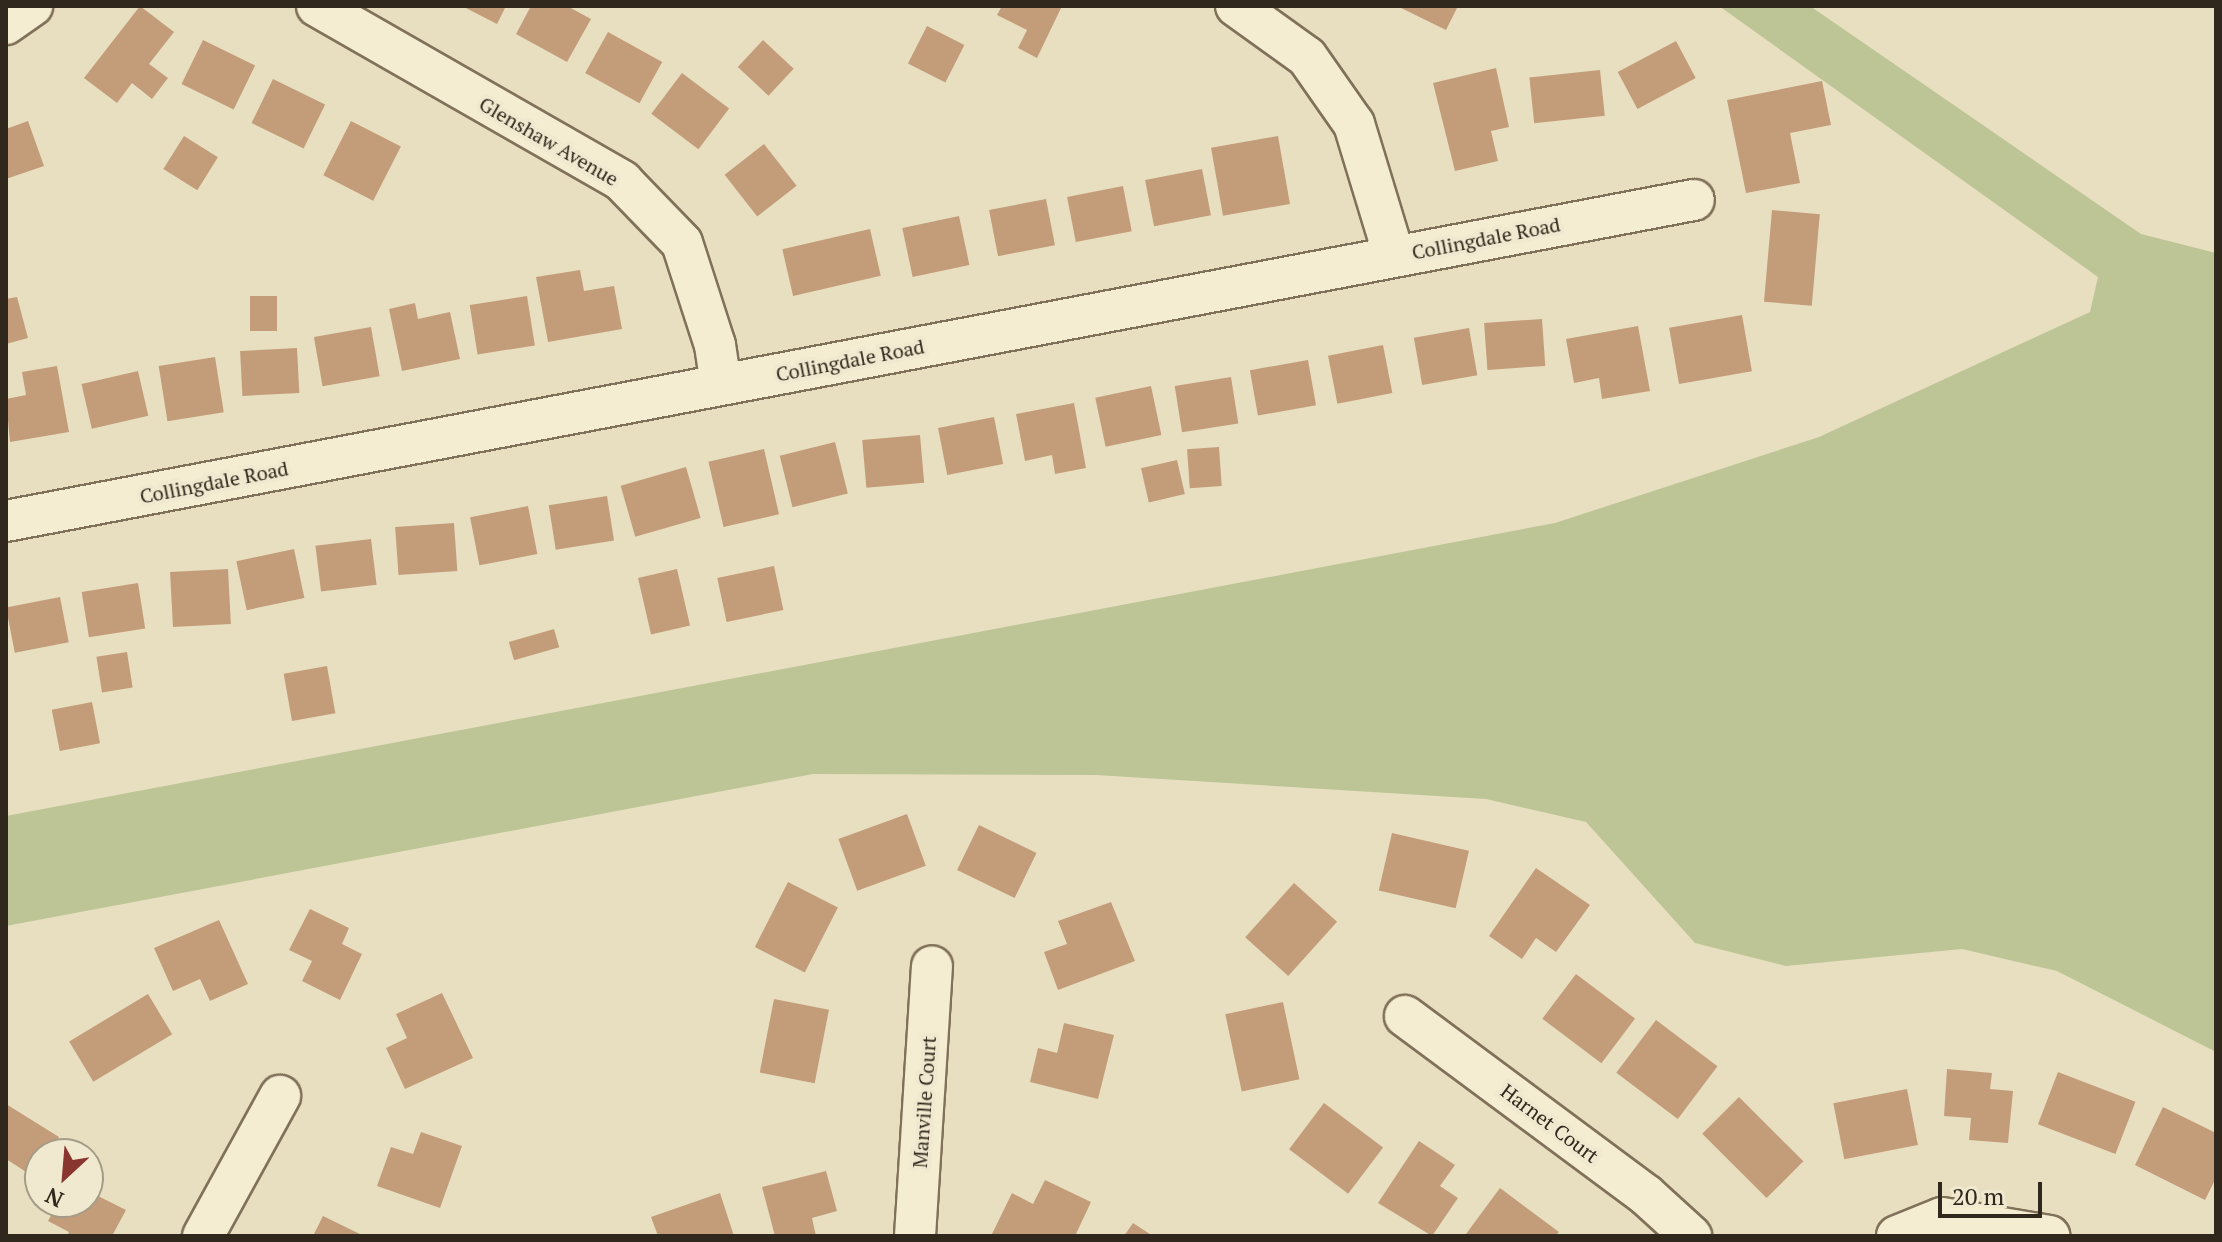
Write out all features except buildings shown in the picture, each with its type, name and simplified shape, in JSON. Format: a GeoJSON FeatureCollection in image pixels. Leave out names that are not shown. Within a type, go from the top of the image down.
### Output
{"type":"FeatureCollection","features":[{"type":"Feature","properties":{"kind":"street"},"geometry":{"type":"LineString","coordinates":[[6,24],[32,6]]}},
{"type":"Feature","properties":{"kind":"street","name":"Glenshaw Avenue"},"geometry":{"type":"LineString","coordinates":[[317,6],[622,181],[682,243],[715,345],[721,385]]}},
{"type":"Feature","properties":{"kind":"street"},"geometry":{"type":"LineString","coordinates":[[1236,6],[1307,57],[1354,124],[1394,256]]}},
{"type":"Feature","properties":{"kind":"street","name":"Collingdale Road"},"geometry":{"type":"LineString","coordinates":[[6,521],[1694,200]]}},
{"type":"Feature","properties":{"kind":"street","name":"Manville Court"},"geometry":{"type":"LineString","coordinates":[[915,1236],[932,967]]}},
{"type":"Feature","properties":{"kind":"street","name":"Harnet Court"},"geometry":{"type":"LineString","coordinates":[[1405,1016],[1646,1195],[1691,1236]]}},
{"type":"Feature","properties":{"kind":"street"},"geometry":{"type":"LineString","coordinates":[[203,1236],[280,1096]]}},
{"type":"Feature","properties":{"kind":"street"},"geometry":{"type":"LineString","coordinates":[[1897,1236],[1942,1218],[2049,1236]]}},
{"type":"Feature","properties":{"kind":"green space"},"geometry":{"type":"Polygon","coordinates":[[[1719,6],[1810,6],[2141,234],[2216,253],[2216,1052],[2057,971],[1962,949],[1786,966],[1695,943],[1586,822],[1486,799],[1096,775],[813,774],[6,926],[6,816],[1555,523],[1819,437],[2090,312],[2098,277],[1719,6]]]}}]}
